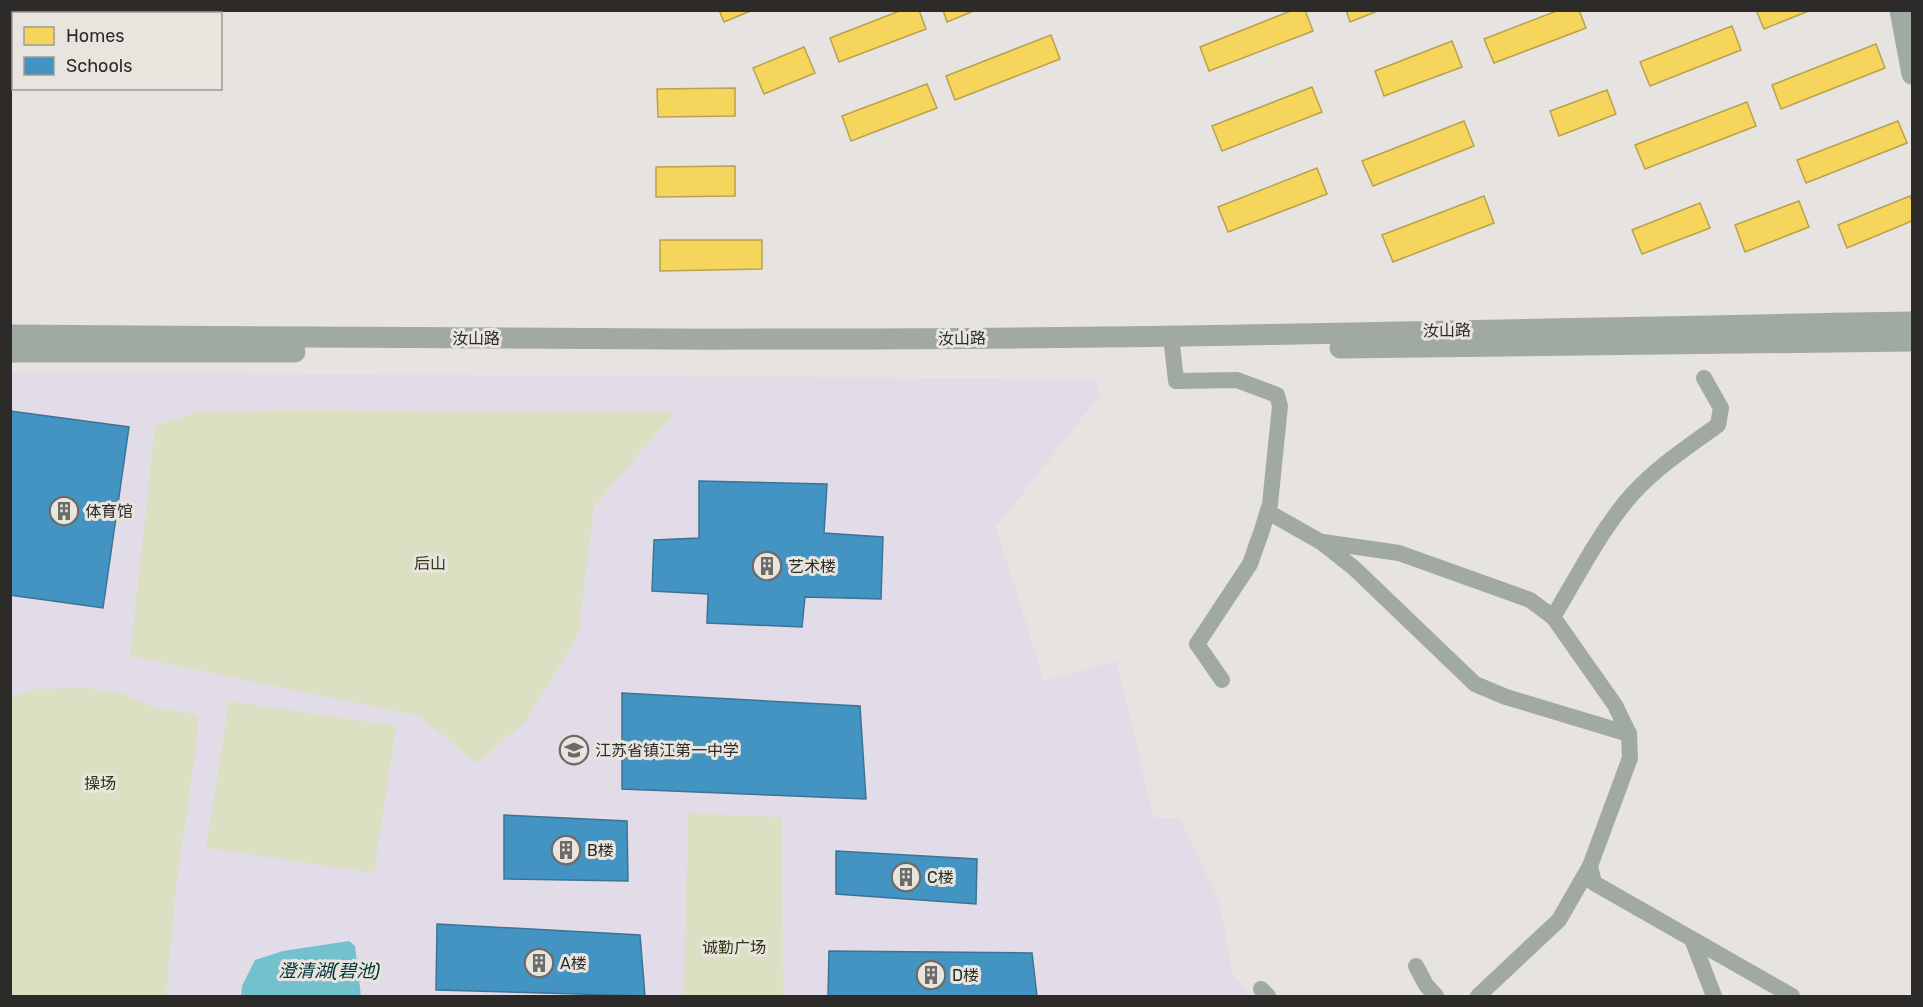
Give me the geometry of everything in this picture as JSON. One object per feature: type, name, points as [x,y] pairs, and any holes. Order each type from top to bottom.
[{"type":"street","points":[[1900,10],[1912,74]]},
{"type":"street","name":"汝山路","points":[[10,334],[388,339],[801,339],[1172,343],[1912,322]]},
{"type":"street","name":"汝山路","points":[[10,352],[1912,340]]},
{"type":"street","points":[[1172,343],[1176,381],[1237,380],[1277,395],[1280,406],[1270,504],[1250,564],[1197,644],[1222,680]]},
{"type":"street","points":[[1553,617],[1624,503],[1676,455],[1718,425],[1721,408],[1704,378]]},
{"type":"street","points":[[1268,512],[1320,542],[1354,568],[1475,684],[1506,697],[1629,734]]},
{"type":"street","points":[[1320,542],[1399,553],[1530,600],[1553,617],[1615,705],[1629,734],[1630,758],[1590,866],[1559,920],[1478,996]]},
{"type":"street","points":[[1590,866],[1594,883],[1792,996]]},
{"type":"street","points":[[1692,939],[1714,996]]},
{"type":"street","points":[[1416,966],[1426,985],[1436,996]]},
{"type":"shaded area","name":"江苏省镇江第一中学","points":[[11,372],[1096,379],[1100,395],[996,527],[1044,681],[1116,661],[1154,818],[1179,818],[1220,903],[1232,972],[1251,996],[11,996]]},
{"type":"green space","name":"后山","points":[[289,410],[675,412],[594,506],[578,635],[525,722],[477,763],[419,716],[130,656],[155,426],[196,412]]},
{"type":"green space","name":"操场","points":[[87,688],[124,694],[156,708],[198,715],[198,734],[176,886],[166,996],[11,996],[11,697],[36,689]]},
{"type":"green space","points":[[229,701],[396,726],[374,873],[206,848]]},
{"type":"green space","name":"诚勤广场","points":[[688,813],[782,817],[783,996],[684,996]]},
{"type":"water","name":"澄清湖(碧池)","points":[[349,941],[355,946],[361,996],[241,996],[242,986],[255,960],[283,951]]},
{"type":"building: Homes","points":[[719,10],[753,10],[724,22]]},
{"type":"building: Homes","points":[[902,10],[919,10],[926,29],[839,62],[830,38]]},
{"type":"building: Homes","points":[[943,10],[976,10],[947,22]]},
{"type":"building: Homes","points":[[1293,10],[1305,10],[1313,31],[1209,71],[1200,47]]},
{"type":"building: Homes","points":[[1346,10],[1380,10],[1350,22]]},
{"type":"building: Homes","points":[[1559,10],[1579,10],[1586,28],[1494,63],[1484,39]]},
{"type":"building: Homes","points":[[1756,10],[1811,10],[1764,29]]},
{"type":"building: Homes","points":[[1732,26],[1741,50],[1650,86],[1640,62]]},
{"type":"building: Homes","points":[[1051,35],[1060,59],[955,100],[946,76]]},
{"type":"building: Homes","points":[[1452,41],[1462,67],[1384,96],[1375,71]]},
{"type":"building: Homes","points":[[1876,44],[1885,68],[1781,109],[1772,85]]},
{"type":"building: Homes","points":[[804,47],[815,73],[764,94],[753,68]]},
{"type":"building: Homes","points":[[927,84],[937,108],[851,141],[842,116]]},
{"type":"building: Homes","points":[[1312,87],[1322,112],[1222,151],[1212,126]]},
{"type":"building: Homes","points":[[735,88],[735,116],[658,117],[657,89]]},
{"type":"building: Homes","points":[[1607,90],[1616,114],[1559,136],[1550,111]]},
{"type":"building: Homes","points":[[1747,102],[1756,126],[1645,169],[1635,145]]},
{"type":"building: Homes","points":[[1464,121],[1474,146],[1373,186],[1362,161]]},
{"type":"building: Homes","points":[[1898,121],[1907,143],[1806,183],[1797,160]]},
{"type":"building: Homes","points":[[735,166],[735,196],[656,197],[656,167]]},
{"type":"building: Homes","points":[[1317,168],[1327,194],[1228,232],[1218,207]]},
{"type":"building: Homes","points":[[1484,196],[1494,223],[1393,262],[1382,235]]},
{"type":"building: Homes","points":[[1910,196],[1912,221],[1847,248],[1838,225]]},
{"type":"building: Homes","points":[[1799,201],[1809,227],[1745,252],[1735,225]]},
{"type":"building: Homes","points":[[1700,203],[1710,228],[1642,254],[1632,230]]},
{"type":"building: Homes","points":[[660,240],[762,240],[762,269],[660,271]]},
{"type":"building: Schools","name":"体育馆","points":[[10,411],[129,427],[103,608],[10,595]]},
{"type":"building: Schools","name":"艺术楼","points":[[699,481],[827,484],[824,533],[883,537],[881,599],[805,597],[802,627],[707,623],[708,594],[652,591],[654,540],[699,538]]},
{"type":"building: Schools","points":[[622,693],[860,706],[866,799],[622,789]]},
{"type":"building: Schools","name":"B楼","points":[[504,815],[627,821],[628,881],[504,879]]},
{"type":"building: Schools","name":"C楼","points":[[836,851],[977,859],[976,904],[836,894]]},
{"type":"building: Schools","name":"A楼","points":[[437,924],[640,935],[645,996],[436,990]]},
{"type":"building: Schools","name":"D楼","points":[[829,951],[1032,953],[1037,996],[828,996]]},
{"type":"place","name":"体育馆","points":[[64,511]]},
{"type":"place","name":"艺术楼","points":[[767,566]]},
{"type":"place","name":"江苏省镇江第一中学","points":[[574,750]]},
{"type":"place","name":"B楼","points":[[566,850]]},
{"type":"place","name":"C楼","points":[[906,877]]},
{"type":"place","name":"A楼","points":[[539,963]]},
{"type":"place","name":"D楼","points":[[931,975]]}]
